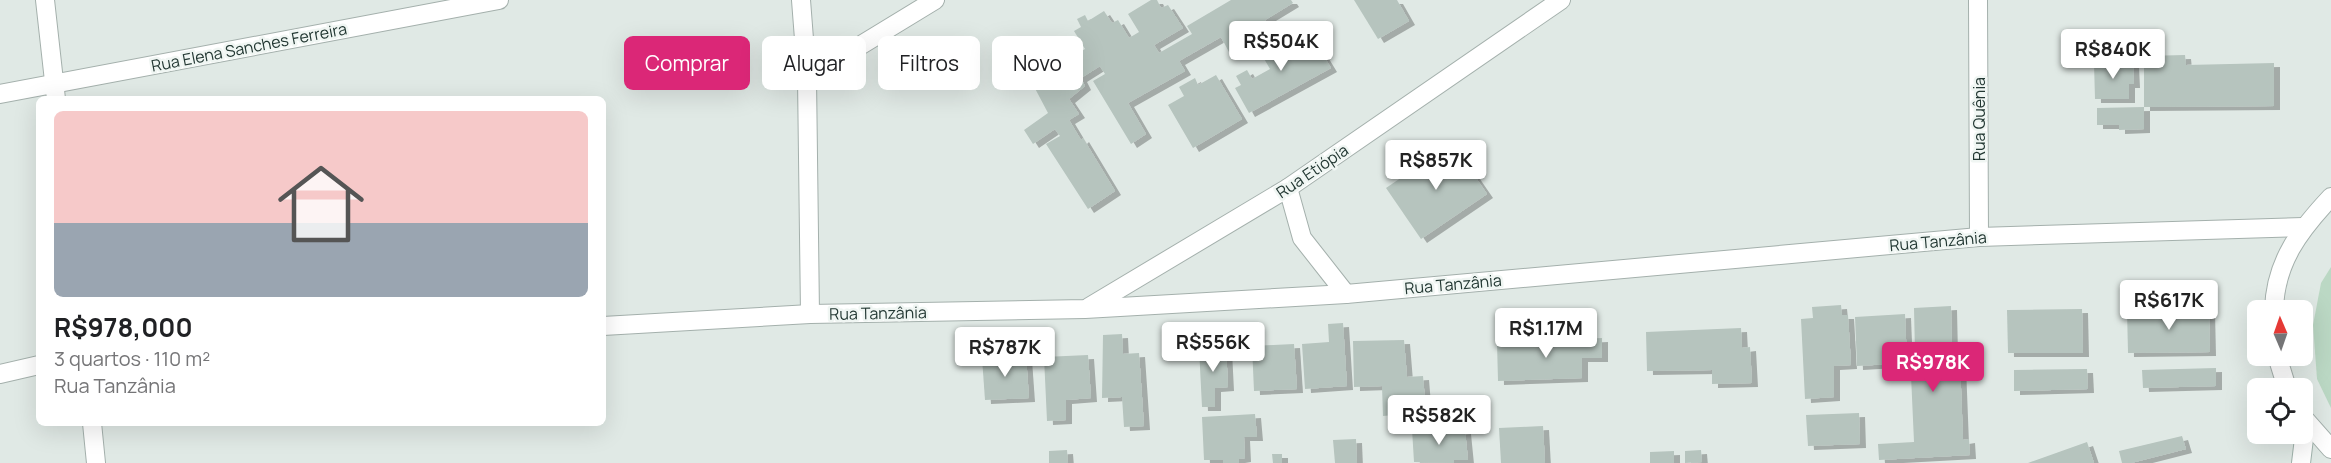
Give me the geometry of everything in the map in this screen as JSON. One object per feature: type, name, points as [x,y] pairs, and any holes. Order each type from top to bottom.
[{"type":"street","points":[[45,0],[55,91]]},
{"type":"street","name":"Rua Elena Sanches Ferreira","points":[[0,94],[55,91],[499,0]]},
{"type":"street","points":[[801,0],[804,36]]},
{"type":"street","points":[[866,42],[935,0]]},
{"type":"street","name":"Rua Etiópia","points":[[1084,309],[1288,188],[1562,0]]},
{"type":"street","name":"Rua Quênia","points":[[1978,0],[1979,237]]},
{"type":"street","points":[[807,90],[810,314]]},
{"type":"street","points":[[1288,188],[1302,238],[1346,294]]},
{"type":"street","points":[[2274,300],[2287,255],[2303,227],[2331,197]]},
{"type":"street","name":"Rua Tanzânia","points":[[606,326],[810,314],[1084,309],[1346,294],[1979,237],[2303,227]]},
{"type":"street","points":[[0,374],[36,366]]},
{"type":"street","points":[[92,426],[96,463]]},
{"type":"street","points":[[2313,429],[2331,449]]},
{"type":"street","points":[[2301,463],[2302,444]]},
{"type":"green space","points":[[2331,267],[2331,408],[2317,379],[2313,325],[2321,283]]},
{"type":"building","points":[[1151,0],[1157,0],[1161,8],[1168,5],[1183,28],[1154,45],[1159,53],[1192,34],[1187,26],[1231,0],[1291,0],[1293,3],[1265,20],[1271,30],[1254,40],[1246,25],[1231,34],[1238,46],[1229,52],[1221,37],[1179,61],[1185,71],[1128,103],[1146,134],[1131,144],[1093,81],[1105,74],[1100,66],[1083,77],[1083,50],[1085,49],[1083,36],[1077,36],[1074,31],[1081,27],[1077,19],[1085,15],[1088,21],[1104,11],[1112,23],[1118,20],[1129,38],[1139,32],[1128,14]]},
{"type":"building","points":[[1354,0],[1397,0],[1409,21],[1378,39]]},
{"type":"building","points":[[1290,32],[1302,53],[1317,45],[1331,68],[1249,113],[1235,88],[1241,85],[1236,76],[1247,70],[1252,79],[1270,69],[1259,50]]},
{"type":"building","points":[[2185,55],[2186,65],[2274,63],[2274,106],[2144,107],[2144,56]]},
{"type":"building","points":[[2094,63],[2133,63],[2134,84],[2129,84],[2129,99],[2095,99]]},
{"type":"building","points":[[1216,75],[1242,119],[1193,148],[1168,105],[1184,96],[1179,87],[1195,78],[1198,85]]},
{"type":"building","points":[[1036,90],[1080,90],[1069,99],[1079,114],[1069,120],[1081,140],[1083,138],[1115,191],[1088,209],[1046,144],[1060,136],[1055,129],[1033,144],[1024,130],[1048,113]]},
{"type":"building","points":[[2144,107],[2144,129],[2119,130],[2119,125],[2097,125],[2097,108]]},
{"type":"building","points":[[1452,143],[1487,194],[1421,239],[1386,188]]},
{"type":"building","points":[[1841,305],[1842,315],[1848,315],[1851,365],[1834,366],[1834,397],[1805,399],[1801,319],[1813,318],[1812,307]]},
{"type":"building","points":[[1951,306],[1952,351],[1943,352],[1944,362],[1960,362],[1963,440],[1969,439],[1970,455],[1879,460],[1878,444],[1914,442],[1910,353],[1915,353],[1914,308]]},
{"type":"building","points":[[2209,308],[2210,352],[2128,353],[2127,310]]},
{"type":"building","points":[[2082,309],[2083,353],[2008,353],[2007,310]]},
{"type":"building","points":[[1905,314],[1907,363],[1857,366],[1855,317]]},
{"type":"building","points":[[1343,323],[1347,386],[1305,389],[1302,344],[1329,342],[1328,324]]},
{"type":"building","points":[[1741,328],[1742,348],[1750,347],[1752,383],[1712,384],[1712,370],[1647,371],[1646,332]]},
{"type":"building","points":[[1122,334],[1123,354],[1139,353],[1144,426],[1124,427],[1122,397],[1102,398],[1103,335]]},
{"type":"building","points":[[1602,338],[1602,358],[1582,358],[1582,378],[1498,381],[1497,343]]},
{"type":"building","points":[[1404,340],[1407,377],[1423,376],[1426,412],[1383,416],[1382,386],[1354,387],[1353,341]]},
{"type":"building","points":[[1294,344],[1297,389],[1254,391],[1252,346]]},
{"type":"building","points":[[1226,347],[1228,387],[1215,388],[1215,407],[1202,407],[1199,348]]},
{"type":"building","points":[[1088,355],[1091,398],[1066,400],[1066,420],[1047,421],[1044,357]]},
{"type":"building","points":[[1026,356],[1029,398],[985,400],[982,358]]},
{"type":"building","points":[[2216,368],[2216,386],[2143,388],[2142,370]]},
{"type":"building","points":[[2087,369],[2088,389],[2014,391],[2014,370]]},
{"type":"building","points":[[1859,413],[1860,444],[1808,446],[1806,415]]},
{"type":"building","points":[[1255,414],[1257,437],[1244,437],[1245,458],[1239,459],[1239,463],[1204,460],[1202,417]]},
{"type":"building","points":[[1543,426],[1545,463],[1501,463],[1499,428]]},
{"type":"building","points":[[1428,428],[1428,433],[1465,430],[1468,460],[1454,460],[1454,463],[1414,462],[1412,429]]},
{"type":"building","points":[[2182,436],[2186,449],[2131,463],[2122,463],[2119,451]]},
{"type":"building","points":[[1356,439],[1357,463],[1335,463],[1333,440]]},
{"type":"building","points":[[2087,442],[2094,463],[2028,463]]},
{"type":"building","points":[[1067,450],[1068,463],[1049,463],[1049,451]]},
{"type":"building","points":[[1701,450],[1702,462],[1685,463],[1685,451]]},
{"type":"building","points":[[1674,451],[1674,463],[1650,463],[1650,452]]},
{"type":"building","points":[[1272,454],[1282,454],[1282,463],[1273,463]]}]
